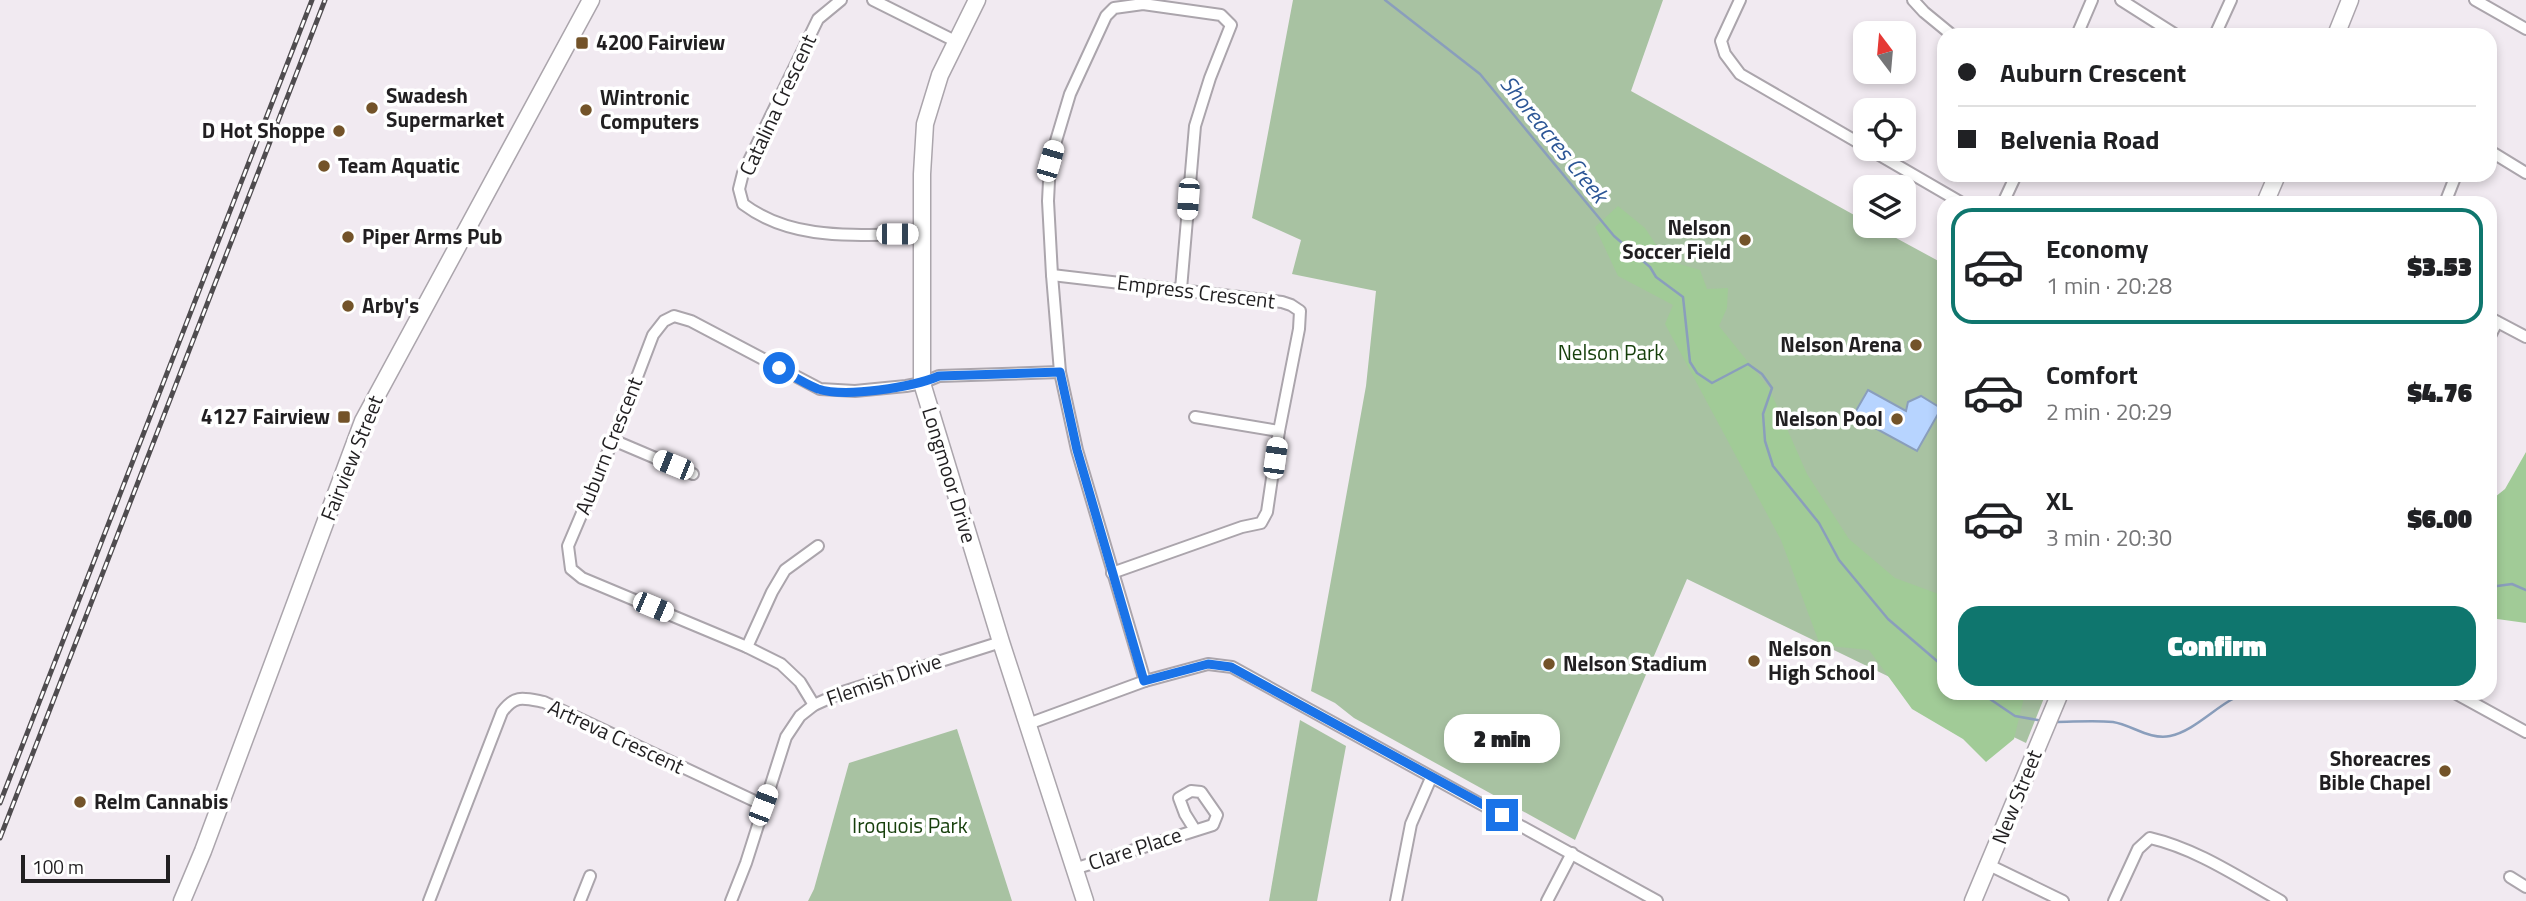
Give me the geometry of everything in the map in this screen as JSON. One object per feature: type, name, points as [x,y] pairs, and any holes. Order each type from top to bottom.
[{"type":"main road","name":"Fairview Street","points":[[182,901],[203,852],[363,421],[591,0]]},
{"type":"main road","name":"Longmoor Drive","points":[[977,0],[940,75],[925,124],[922,383],[1000,642],[1085,901]]},
{"type":"main road","points":[[2339,28],[2350,0]]},
{"type":"main road","name":"New Street","points":[[1973,901],[2057,700]]},
{"type":"street","name":"Catalina Crescent","points":[[841,0],[818,19],[743,173],[739,189],[743,204],[756,214],[803,231],[825,235],[922,234]]},
{"type":"street","points":[[873,0],[957,42]]},
{"type":"street","points":[[1740,0],[1721,41],[1725,54],[1740,74],[1853,140]]},
{"type":"street","points":[[1913,0],[1943,28]]},
{"type":"street","points":[[2080,28],[2092,0]]},
{"type":"street","points":[[2121,0],[2164,28]]},
{"type":"street","points":[[2218,28],[2231,0]]},
{"type":"street","points":[[2474,0],[2526,29]]},
{"type":"street","points":[[1144,681],[1077,450],[1060,372],[1048,201],[1050,161],[1070,94],[1106,16],[1114,8],[1143,4],[1221,15],[1231,25],[1195,126],[1181,289]]},
{"type":"street","points":[[2497,155],[2526,173]]},
{"type":"street","points":[[1889,161],[1950,196]]},
{"type":"street","name":"Empress Crescent","points":[[1052,275],[1282,302],[1291,304],[1300,311],[1267,512],[1261,523],[1242,527],[1112,573]]},
{"type":"street","name":"Auburn Crescent","points":[[814,705],[800,682],[781,664],[747,646],[582,578],[571,569],[568,546],[613,440],[653,335],[664,321],[674,316],[691,321],[820,389],[855,391],[922,383]]},
{"type":"street","points":[[2497,322],[2526,337]]},
{"type":"street","points":[[922,383],[939,376],[1060,372]]},
{"type":"street","points":[[1195,416],[1279,431]]},
{"type":"street","points":[[613,440],[693,474]]},
{"type":"street","points":[[747,646],[785,570],[818,546]]},
{"type":"street","name":"Flemish Drive","points":[[731,901],[746,863],[786,737],[800,716],[814,705],[843,692],[1000,642]]},
{"type":"street","points":[[1028,724],[1144,681],[1208,664],[1231,667],[1657,901]]},
{"type":"street","name":"Artreva Crescent","points":[[429,901],[502,712],[510,702],[524,698],[544,702],[763,805]]},
{"type":"street","points":[[2468,700],[2526,732]]},
{"type":"street","points":[[1396,901],[1411,824],[1432,778]]},
{"type":"street","name":"Clare Place","points":[[1074,869],[1195,830]]},
{"type":"street","points":[[2114,901],[2138,849],[2150,838],[2199,855],[2281,901]]},
{"type":"street","points":[[1548,901],[1572,853]]},
{"type":"street","points":[[1989,865],[2063,901]]},
{"type":"street","points":[[580,901],[590,876]]},
{"type":"street","points":[[2510,877],[2526,887]]},
{"type":"green space","name":"Nelson Park","points":[[1293,0],[1663,0],[1631,91],[1853,214],[1853,238],[1896,238],[1937,260],[1937,700],[1687,579],[1575,840],[1354,718],[1335,703],[1311,691],[1366,386],[1376,291],[1292,274],[1301,240],[1252,218]]},
{"type":"green space","points":[[1618,206],[1645,228],[1666,260],[1700,270],[1707,289],[1728,288],[1727,308],[1719,326],[1769,388],[1807,474],[1849,539],[1895,578],[1937,593],[1937,700],[2023,700],[2014,739],[1986,762],[1963,739],[1912,709],[1869,650],[1820,645],[1781,540],[1665,324],[1673,305],[1618,276],[1595,227]]},
{"type":"green space","points":[[2526,452],[2526,623],[2497,619],[2497,495],[2505,489]]},
{"type":"green space","name":"Nelson Park","points":[[1937,700],[2043,700],[2026,743]]},
{"type":"green space","points":[[1300,720],[1346,746],[1317,901],[1269,901]]},
{"type":"green space","name":"Iroquois Park","points":[[957,729],[1012,901],[808,901],[814,889],[849,763]]},
{"type":"water","name":"Nelson Pool","points":[[1868,390],[1906,411],[1908,402],[1921,396],[1937,406],[1937,416],[1917,451],[1853,416]]},
{"type":"waterway","name":"Shoreacres Creek","points":[[1385,0],[1480,74],[1614,236],[1650,267],[1656,277],[1683,297],[1690,362],[1697,373],[1712,383],[1748,364],[1762,374],[1772,388],[1763,414],[1765,441],[1773,466],[1819,523],[1839,560],[1888,619],[1937,661]]},
{"type":"waterway","name":"Shoreacres Creek","points":[[2497,586],[2512,584],[2526,590]]},
{"type":"waterway","name":"Shoreacres Creek","points":[[1991,700],[2015,716],[2043,721]]},
{"type":"waterway","name":"Shoreacres Creek","points":[[2053,722],[2113,722],[2162,737],[2181,733],[2231,700]]},
{"type":"railway","points":[[0,803],[312,0]]},
{"type":"railway","points":[[0,838],[325,0]]},
{"type":"place","name":"4200 Fairview","points":[[582,43]]},
{"type":"place","name":"Swadesh Supermarket","points":[[372,108]]},
{"type":"place","name":"Wintronic Computers","points":[[586,110]]},
{"type":"place","name":"D Hot Shoppe","points":[[339,131]]},
{"type":"place","name":"Team Aquatic","points":[[324,166]]},
{"type":"place","name":"Piper Arms Pub","points":[[348,237]]},
{"type":"place","name":"Nelson Soccer Field","points":[[1745,240]]},
{"type":"place","name":"Arby's","points":[[348,306]]},
{"type":"place","name":"Nelson Arena","points":[[1916,345]]},
{"type":"place","name":"4127 Fairview","points":[[344,417]]},
{"type":"place","name":"Nelson Pool","points":[[1897,419]]},
{"type":"place","name":"Nelson High School","points":[[1754,661]]},
{"type":"place","name":"Nelson Stadium","points":[[1549,664]]},
{"type":"place","name":"Shoreacres Bible Chapel","points":[[2445,771]]},
{"type":"place","name":"Relm Cannabis","points":[[80,802]]},
{"type":"route","points":[[779,368],[820,389],[855,391],[906,386],[939,376],[1060,372],[1077,450],[1144,681],[1208,664],[1231,667],[1502,815]]}]
